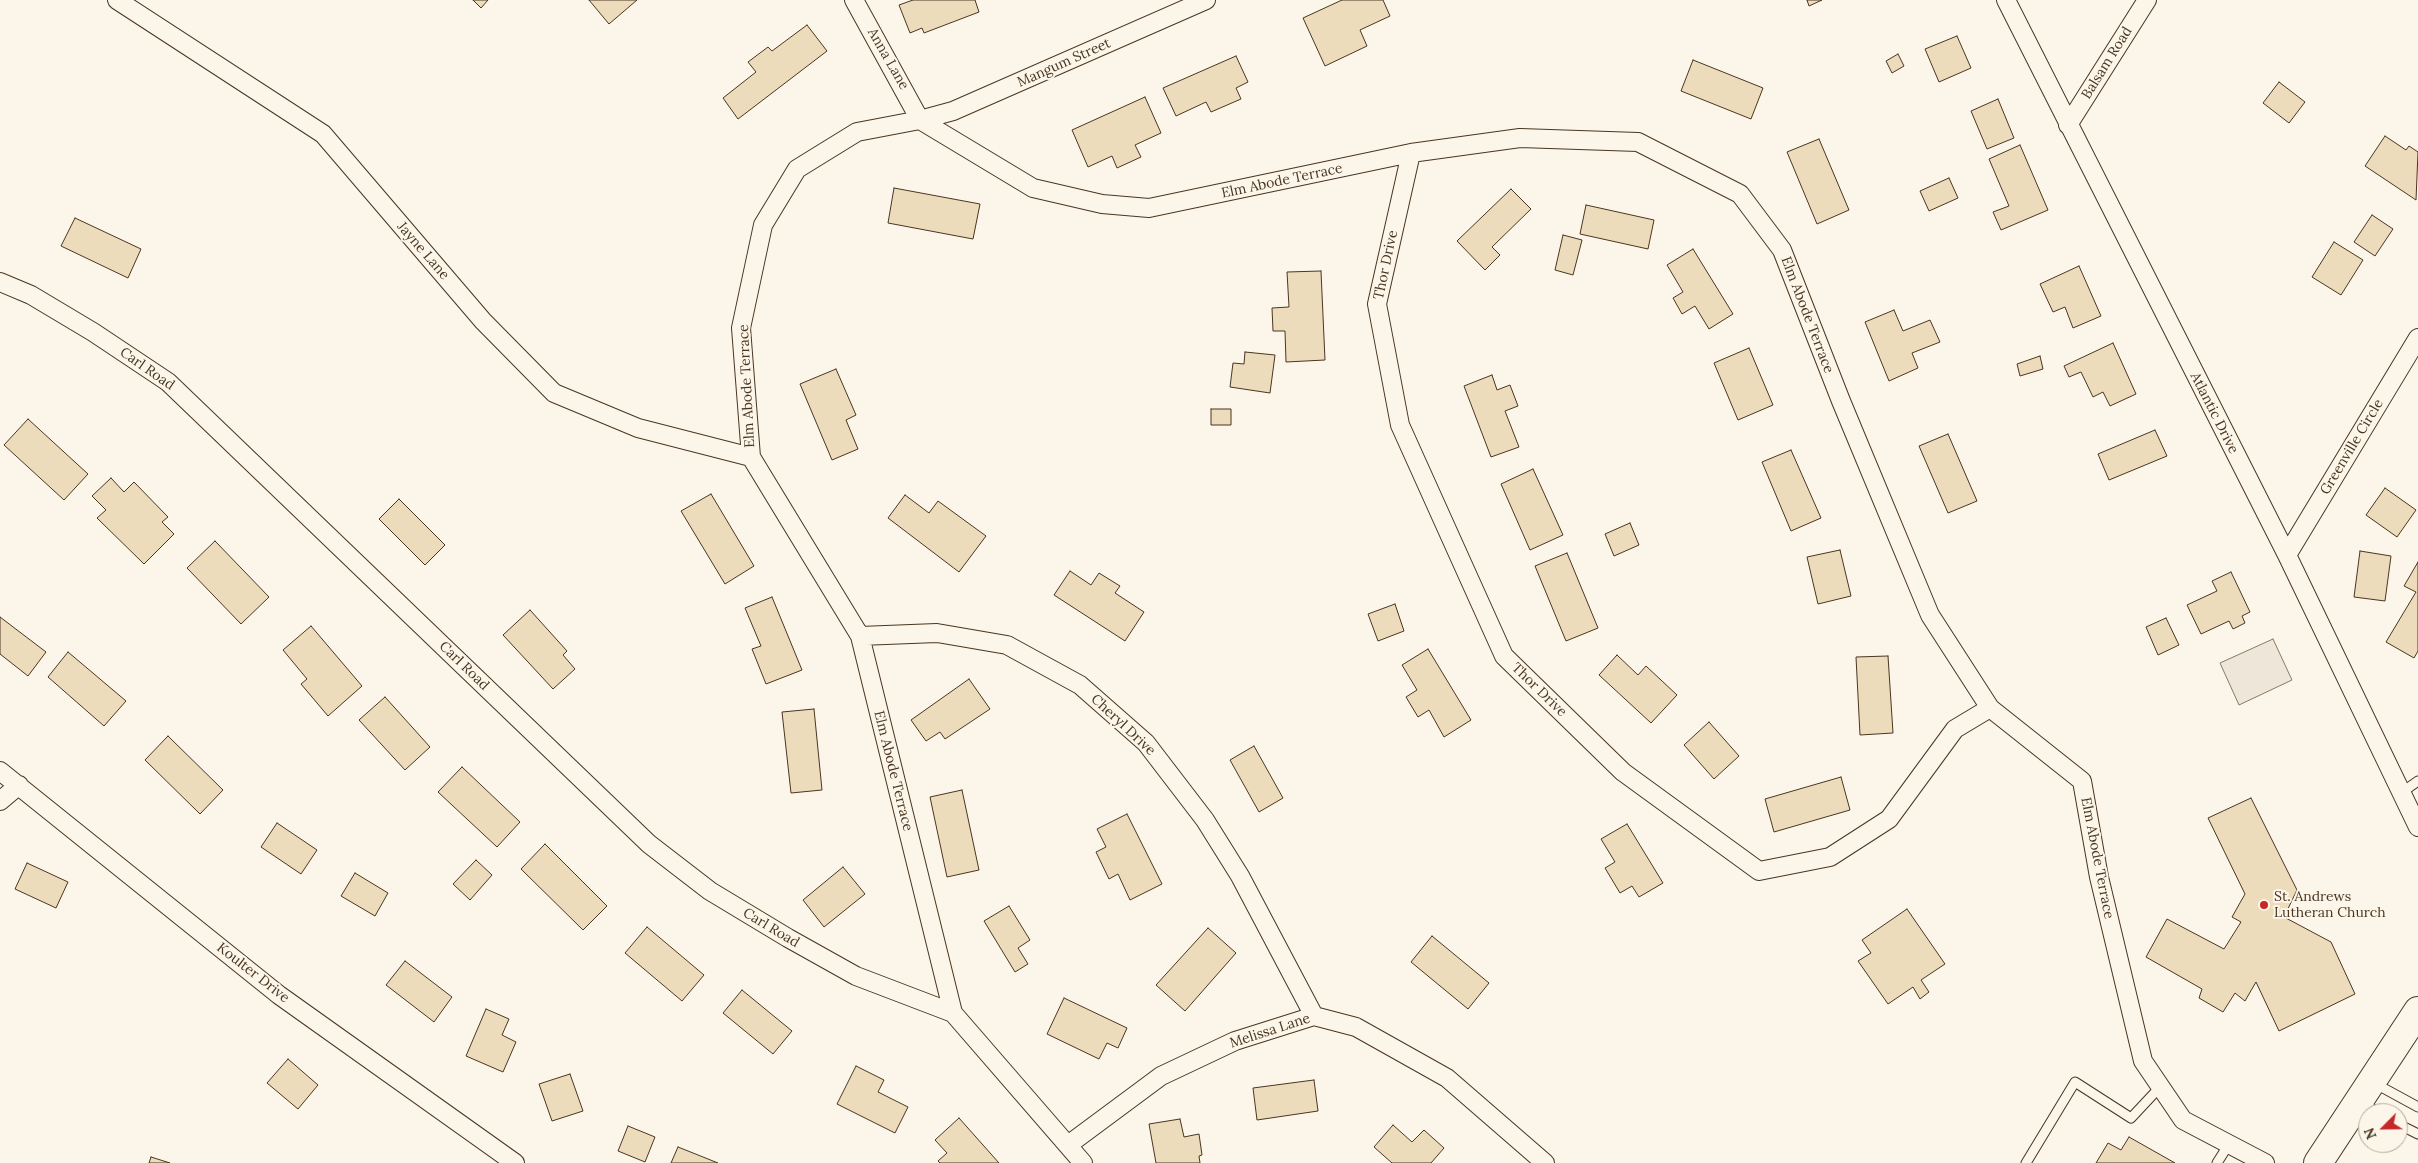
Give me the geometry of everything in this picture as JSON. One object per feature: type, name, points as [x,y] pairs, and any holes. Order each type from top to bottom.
[{"type":"main road","points":[[2318,1163],[2370,1099],[2418,1011]]},
{"type":"street","name":"Jayne Lane","points":[[117,0],[323,134],[483,320],[554,393],[638,428],[750,456]]},
{"type":"street","name":"Anna Lane","points":[[854,0],[920,120]]},
{"type":"street","name":"Mangum Street","points":[[920,120],[971,103],[1206,0]]},
{"type":"street","name":"Atlantic Drive","points":[[2006,0],[2287,556],[2418,828]]},
{"type":"street","name":"Balsam Road","points":[[2068,126],[2147,0]]},
{"type":"street","name":"Elm Abode Terrace","points":[[1083,1163],[953,1013],[860,636],[750,456],[740,328],[763,225],[796,170],[857,132],[920,120],[1033,188],[1102,204],[1149,208],[1411,153],[1520,138],[1638,142],[1740,194],[1782,250],[1841,401],[1930,615],[1990,708],[2082,781],[2099,877],[2143,1061],[2183,1120],[2265,1163]]},
{"type":"street","name":"Thor Drive","points":[[1411,153],[1377,304],[1400,425],[1504,656],[1623,772],[1759,871],[1830,857],[1889,820],[1955,729],[1990,708]]},
{"type":"street","name":"Carl Road","points":[[0,282],[39,300],[168,382],[649,844],[710,891],[856,976],[953,1013]]},
{"type":"street","name":"Greenville Circle","points":[[2287,556],[2418,338]]},
{"type":"street","name":"Cheryl Drive","points":[[860,636],[937,633],[1007,645],[1080,685],[1146,743],[1205,820],[1240,876],[1314,1016]]},
{"type":"street","name":"Koulter Drive","points":[[0,771],[279,995],[515,1163]]},
{"type":"street","points":[[0,801],[19,785]]},
{"type":"street","name":"Melissa Lane","points":[[1068,1145],[1161,1076],[1236,1041],[1314,1016],[1356,1027],[1447,1078],[1545,1163]]},
{"type":"lane","points":[[2401,793],[2418,781]]},
{"type":"lane","points":[[2026,1163],[2074,1082],[2131,1118],[2160,1087]]},
{"type":"lane","points":[[2370,1099],[2418,1107]]},
{"type":"lane","points":[[2217,1163],[2229,1144]]},
{"type":"shaded area","points":[[2273,639],[2292,680],[2239,705],[2220,663]]},
{"type":"building","points":[[473,0],[488,0],[481,8]]},
{"type":"building","points":[[589,0],[637,0],[609,24]]},
{"type":"building","points":[[913,0],[975,0],[979,12],[924,33],[922,28],[910,33],[899,5]]},
{"type":"building","points":[[1342,0],[1383,0],[1390,16],[1360,30],[1367,46],[1325,66],[1303,18]]},
{"type":"building","points":[[1807,0],[1822,0],[1809,6]]},
{"type":"building","points":[[807,25],[827,51],[738,119],[723,98],[756,72],[748,62],[768,47],[772,51]]},
{"type":"building","points":[[1957,36],[1971,68],[1939,82],[1925,49]]},
{"type":"building","points":[[1898,54],[1904,66],[1892,73],[1886,61]]},
{"type":"building","points":[[1236,56],[1248,82],[1236,88],[1241,99],[1211,112],[1206,102],[1176,116],[1163,88]]},
{"type":"building","points":[[1693,60],[1763,88],[1751,119],[1681,91]]},
{"type":"building","points":[[2279,82],[2305,102],[2289,123],[2263,103]]},
{"type":"building","points":[[1145,97],[1161,133],[1135,145],[1141,157],[1117,168],[1112,156],[1088,167],[1072,130]]},
{"type":"building","points":[[1998,99],[2014,138],[1987,149],[1971,111]]},
{"type":"building","points":[[2385,136],[2406,150],[2409,146],[2418,152],[2416,200],[2365,166]]},
{"type":"building","points":[[1819,139],[1849,210],[1817,224],[1787,152]]},
{"type":"building","points":[[2020,145],[2048,210],[2001,230],[1993,212],[2009,206],[1989,159]]},
{"type":"building","points":[[1949,178],[1958,198],[1929,211],[1920,191]]},
{"type":"building","points":[[894,188],[980,204],[973,239],[888,223]]},
{"type":"building","points":[[1511,189],[1531,209],[1492,247],[1500,255],[1485,270],[1457,241]]},
{"type":"building","points":[[1586,205],[1654,220],[1648,249],[1580,234]]},
{"type":"building","points":[[2372,215],[2393,229],[2375,256],[2354,242]]},
{"type":"building","points":[[75,218],[141,249],[128,278],[61,246]]},
{"type":"building","points":[[1563,235],[1582,240],[1573,275],[1555,270]]},
{"type":"building","points":[[2334,242],[2363,260],[2341,295],[2312,277]]},
{"type":"building","points":[[1693,249],[1733,314],[1709,329],[1695,306],[1682,314],[1673,298],[1683,292],[1667,265]]},
{"type":"building","points":[[2079,266],[2101,316],[2073,328],[2065,307],[2053,312],[2040,284]]},
{"type":"building","points":[[1321,271],[1325,360],[1286,362],[1285,331],[1273,331],[1272,308],[1289,307],[1287,272]]},
{"type":"building","points":[[1894,310],[1903,331],[1930,320],[1940,342],[1912,353],[1918,368],[1889,381],[1865,322]]},
{"type":"building","points":[[2113,343],[2136,394],[2110,406],[2103,392],[2093,397],[2081,372],[2069,377],[2064,366]]},
{"type":"building","points":[[1749,348],[1773,405],[1738,420],[1714,363]]},
{"type":"building","points":[[1245,352],[1275,355],[1270,393],[1230,387],[1233,363],[1244,364]]},
{"type":"building","points":[[2040,356],[2043,369],[2020,376],[2017,364]]},
{"type":"building","points":[[836,369],[856,415],[846,420],[858,449],[832,460],[800,384]]},
{"type":"building","points":[[1492,375],[1497,390],[1510,385],[1518,406],[1505,411],[1519,447],[1491,457],[1464,386]]},
{"type":"building","points":[[1211,409],[1231,409],[1231,425],[1211,425]]},
{"type":"building","points":[[28,419],[88,474],[64,500],[4,445]]},
{"type":"building","points":[[2155,430],[2167,456],[2109,480],[2098,454]]},
{"type":"building","points":[[1948,434],[1977,501],[1948,513],[1919,446]]},
{"type":"building","points":[[1791,450],[1821,518],[1791,531],[1762,462]]},
{"type":"building","points":[[1533,469],[1563,535],[1530,550],[1501,484]]},
{"type":"building","points":[[111,478],[124,492],[134,482],[168,517],[162,522],[174,534],[144,564],[97,518],[106,510],[92,496]]},
{"type":"building","points":[[2385,488],[2416,510],[2397,537],[2366,515]]},
{"type":"building","points":[[711,494],[754,566],[725,584],[681,511]]},
{"type":"building","points":[[905,495],[929,513],[938,501],[986,536],[959,572],[888,518]]},
{"type":"building","points":[[399,499],[445,545],[425,565],[379,519]]},
{"type":"building","points":[[1630,523],[1639,545],[1614,556],[1605,534]]},
{"type":"building","points":[[215,541],[269,597],[241,624],[187,568]]},
{"type":"building","points":[[1840,550],[1851,596],[1818,604],[1807,557]]},
{"type":"building","points":[[2360,551],[2391,556],[2385,601],[2354,597]]},
{"type":"building","points":[[1567,553],[1598,628],[1566,641],[1535,566]]},
{"type":"building","points":[[2418,562],[2418,651],[2414,658],[2386,642],[2416,592],[2404,586]]},
{"type":"building","points":[[1070,571],[1091,585],[1099,573],[1120,586],[1115,593],[1144,612],[1125,641],[1054,595]]},
{"type":"building","points":[[2231,572],[2250,612],[2242,616],[2245,623],[2233,629],[2229,621],[2201,634],[2187,605],[2217,591],[2212,581]]},
{"type":"building","points":[[772,597],[802,670],[766,684],[752,649],[761,646],[745,608]]},
{"type":"building","points":[[1395,604],[1404,631],[1378,641],[1368,614]]},
{"type":"building","points":[[530,610],[567,651],[563,655],[575,669],[553,689],[503,635]]},
{"type":"building","points":[[0,617],[46,652],[28,676],[0,654]]},
{"type":"building","points":[[2166,618],[2179,645],[2158,655],[2146,627]]},
{"type":"building","points":[[311,626],[362,686],[328,716],[301,684],[307,679],[283,650]]},
{"type":"building","points":[[1428,649],[1471,720],[1444,737],[1429,710],[1418,717],[1406,697],[1417,690],[1402,665]]},
{"type":"building","points":[[68,652],[126,701],[104,726],[48,677]]},
{"type":"building","points":[[1617,655],[1638,675],[1646,666],[1677,695],[1651,723],[1599,675]]},
{"type":"building","points":[[1888,656],[1893,733],[1860,735],[1856,657]]},
{"type":"building","points":[[969,679],[990,709],[945,739],[940,732],[926,741],[911,720]]},
{"type":"building","points":[[385,697],[430,747],[405,770],[359,720]]},
{"type":"building","points":[[814,709],[822,790],[791,793],[782,712]]},
{"type":"building","points":[[1709,722],[1739,756],[1714,779],[1684,745]]},
{"type":"building","points":[[168,736],[223,790],[200,814],[145,760]]},
{"type":"building","points":[[1254,746],[1283,798],[1259,812],[1230,760]]},
{"type":"building","points":[[462,767],[520,822],[497,847],[438,792]]},
{"type":"building","points":[[1841,777],[1850,810],[1774,832],[1765,799]]},
{"type":"building","points":[[962,790],[979,870],[947,877],[930,797]]},
{"type":"building","name":"St. Andrews Lutheran Church","points":[[2251,798],[2297,890],[2284,917],[2331,942],[2355,994],[2279,1031],[2256,982],[2245,1001],[2235,993],[2223,1012],[2199,998],[2202,989],[2146,957],[2167,919],[2224,949],[2241,922],[2232,917],[2245,894],[2208,818]]},
{"type":"building","points":[[1127,814],[1162,884],[1130,900],[1118,874],[1109,879],[1096,852],[1106,847],[1097,829]]},
{"type":"building","points":[[277,823],[317,850],[301,874],[261,847]]},
{"type":"building","points":[[1627,824],[1663,883],[1639,897],[1632,886],[1620,893],[1605,868],[1615,862],[1601,839]]},
{"type":"building","points":[[545,844],[607,906],[583,930],[521,869]]},
{"type":"building","points":[[476,860],[492,875],[470,900],[453,884]]},
{"type":"building","points":[[27,863],[68,882],[56,908],[15,889]]},
{"type":"building","points":[[843,867],[865,894],[824,927],[803,900]]},
{"type":"building","points":[[355,873],[388,893],[375,916],[341,896]]},
{"type":"building","points":[[1009,906],[1030,940],[1018,948],[1028,964],[1015,972],[984,921]]},
{"type":"building","points":[[1907,909],[1945,964],[1921,980],[1929,992],[1920,999],[1913,987],[1888,1004],[1858,961],[1871,953],[1862,940]]},
{"type":"building","points":[[647,927],[704,975],[682,1001],[625,953]]},
{"type":"building","points":[[1208,928],[1236,953],[1185,1011],[1156,985]]},
{"type":"building","points":[[1432,936],[1489,983],[1468,1009],[1411,962]]},
{"type":"building","points":[[405,961],[452,997],[434,1022],[386,985]]},
{"type":"building","points":[[742,990],[792,1031],[773,1054],[723,1013]]},
{"type":"building","points":[[1064,998],[1127,1028],[1118,1048],[1107,1043],[1099,1059],[1047,1034]]},
{"type":"building","points":[[486,1009],[509,1019],[502,1035],[516,1042],[503,1072],[466,1056]]},
{"type":"building","points":[[288,1059],[318,1085],[298,1109],[267,1083]]},
{"type":"building","points":[[856,1066],[884,1080],[878,1092],[908,1107],[895,1133],[837,1104]]},
{"type":"building","points":[[570,1074],[583,1111],[552,1121],[539,1084]]},
{"type":"building","points":[[1314,1080],[1318,1111],[1257,1120],[1253,1088]]},
{"type":"building","points":[[959,1118],[999,1163],[940,1163],[938,1161],[947,1153],[935,1140]]},
{"type":"building","points":[[1180,1119],[1184,1137],[1199,1134],[1202,1155],[1199,1156],[1200,1163],[1156,1163],[1149,1124]]},
{"type":"building","points":[[1393,1125],[1412,1142],[1424,1130],[1444,1148],[1431,1163],[1392,1163],[1374,1147]]},
{"type":"building","points":[[628,1126],[655,1137],[645,1162],[618,1151]]},
{"type":"building","points":[[2129,1137],[2175,1163],[2096,1163],[2108,1143],[2121,1150]]},
{"type":"building","points":[[678,1147],[718,1163],[671,1163]]},
{"type":"building","points":[[151,1157],[170,1163],[149,1163]]},
{"type":"place","name":"St. Andrews Lutheran Church","points":[[2264,905]]}]
